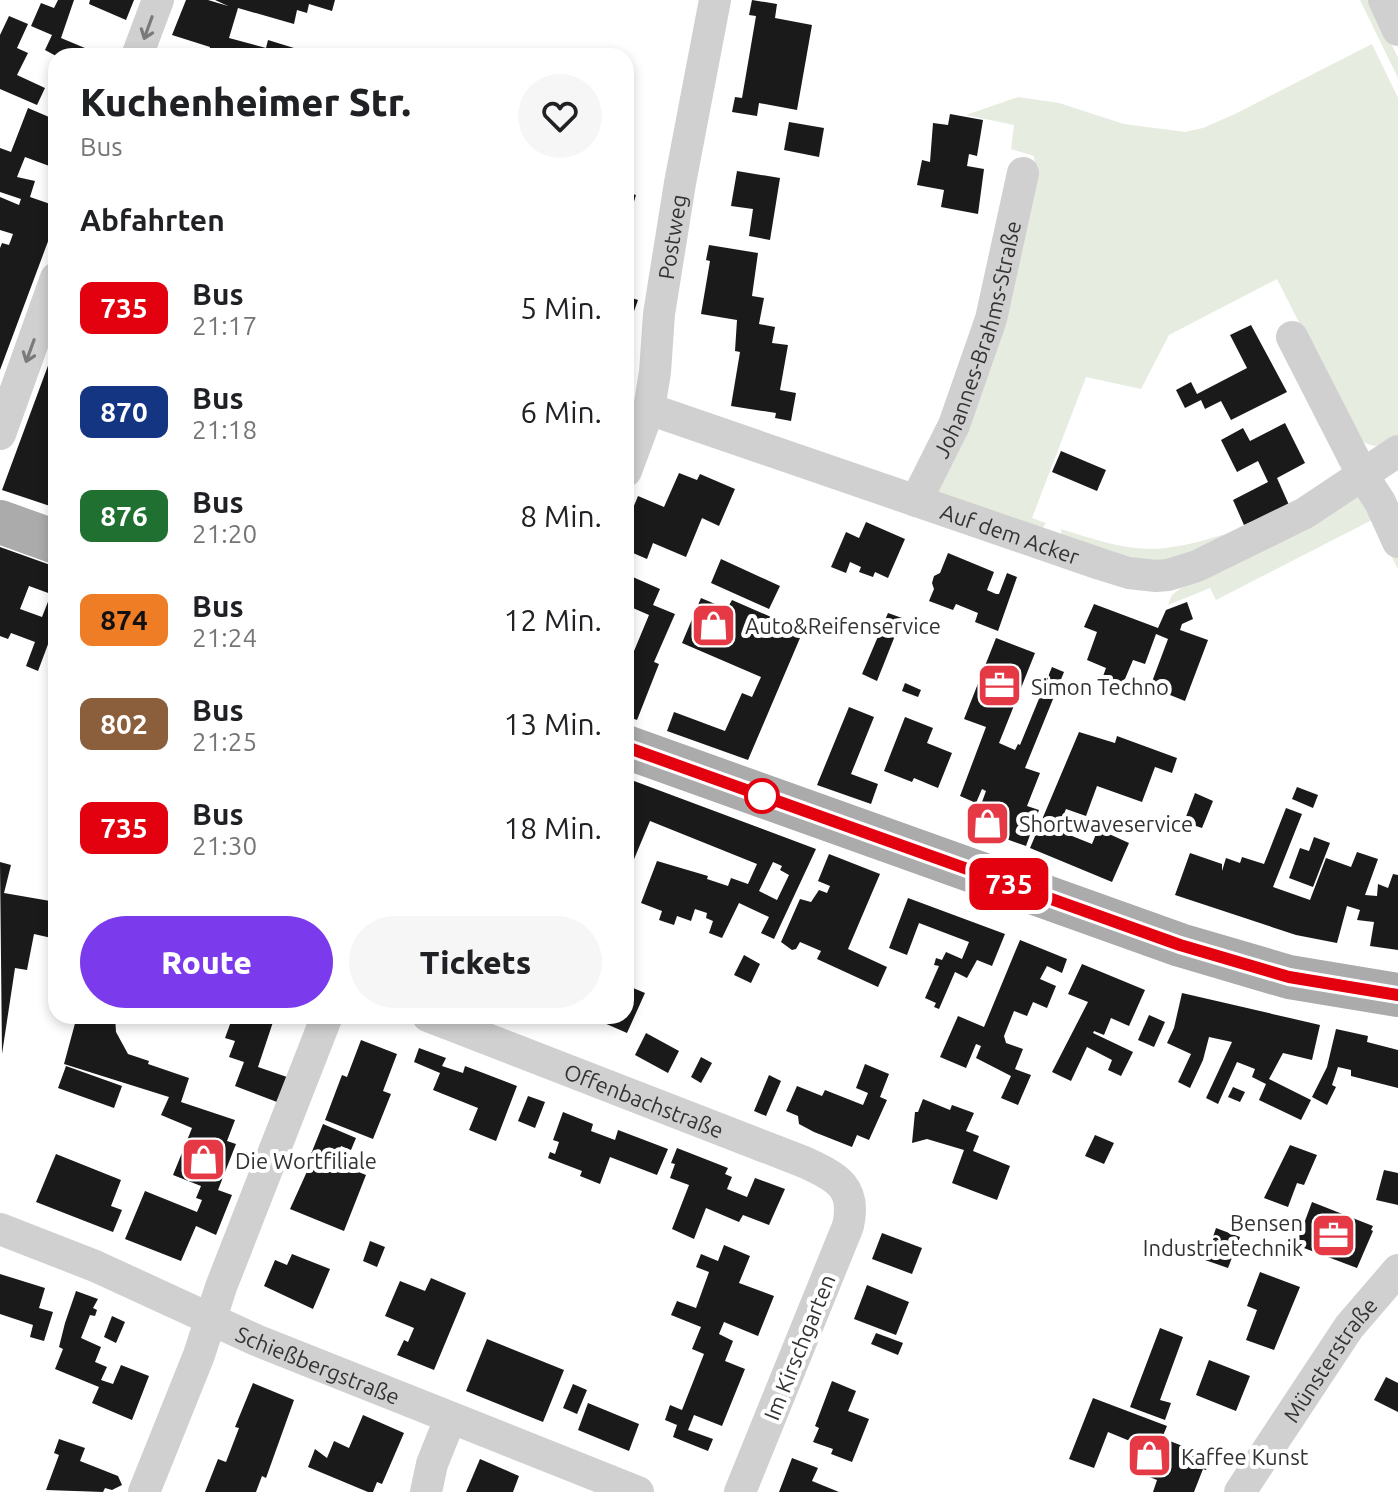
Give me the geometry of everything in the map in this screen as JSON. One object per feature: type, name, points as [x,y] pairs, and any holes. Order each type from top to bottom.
[{"type":"main road","points":[[0,522],[48,539]]},
{"type":"main road","points":[[634,750],[1180,945],[1289,977],[1398,995]]},
{"type":"street","points":[[140,48],[158,0]]},
{"type":"street","name":"Postweg","points":[[634,449],[649,409],[659,314],[715,0]]},
{"type":"street","points":[[1384,0],[1398,30]]},
{"type":"street","name":"Johannes-Brahms-Straße","points":[[916,501],[954,425],[991,319],[1023,173]]},
{"type":"street","points":[[0,434],[48,300]]},
{"type":"street","points":[[1292,337],[1398,542]]},
{"type":"street","name":"Auf dem Acker","points":[[649,409],[1129,573],[1168,575],[1197,566],[1305,513],[1398,451]]},
{"type":"street","points":[[144,1492],[324,1024]]},
{"type":"street","name":"Offenbachstraße","points":[[449,1024],[804,1162],[836,1179],[845,1187],[850,1200]]},
{"type":"street","name":"Im Kirschgarten","points":[[740,1492],[848,1226],[850,1200]]},
{"type":"street","name":"Schießbergstraße","points":[[0,1229],[95,1266],[256,1340],[638,1492]]},
{"type":"street","name":"Münsterstraße","points":[[1240,1492],[1349,1327],[1398,1270]]},
{"type":"street","points":[[426,1492],[432,1464],[450,1419]]},
{"type":"shaded area","points":[[1360,0],[1371,0],[1398,58],[1398,78]]},
{"type":"shaded area","points":[[1372,44],[1398,98],[1398,438],[1375,446],[1365,443],[1355,433],[1277,279],[1169,335],[1141,389],[1086,377],[1032,518],[1046,523],[1042,529],[936,491],[1036,176],[1034,156],[1011,149],[1014,125],[966,115],[1018,97],[1059,103],[1124,124],[1185,132],[1235,114]]},
{"type":"shaded area","points":[[1352,497],[1359,497],[1398,557],[1398,569],[1372,520],[1216,600],[1210,588],[1168,605],[1172,595],[1181,588]]},
{"type":"shaded area","points":[[1061,529],[1110,543],[1148,549],[1185,545],[1235,531],[1236,540],[1153,563],[1062,537]]},
{"type":"building","points":[[58,0],[74,0],[61,38],[85,48],[45,50],[52,35],[31,26],[41,3],[54,8]]},
{"type":"building","points":[[90,0],[134,0],[126,20],[89,4]]},
{"type":"building","points":[[186,0],[208,0],[228,6],[215,0],[335,0],[332,11],[309,4],[307,13],[297,10],[294,24],[238,8],[229,38],[266,48],[210,48],[172,35]]},
{"type":"building","points":[[752,0],[777,4],[775,18],[812,25],[797,110],[759,103],[757,116],[732,112],[735,97],[742,98],[756,16],[749,15]]},
{"type":"building","points":[[9,16],[28,24],[17,48],[28,53],[17,75],[45,88],[37,105],[0,89],[0,35]]},
{"type":"building","points":[[268,40],[294,48],[266,48]]},
{"type":"building","points":[[28,108],[48,117],[48,166],[25,157],[17,177],[35,181],[30,197],[48,203],[48,241],[0,370],[0,248],[2,243],[9,245],[13,234],[0,230],[0,197],[19,205],[21,199],[0,192],[0,148],[11,152]]},
{"type":"building","points":[[950,114],[983,120],[977,156],[969,154],[967,166],[984,169],[978,214],[941,207],[944,190],[917,185],[922,160],[930,162],[933,123],[948,125]]},
{"type":"building","points":[[789,122],[824,128],[819,157],[784,150]]},
{"type":"building","points":[[737,171],[780,178],[770,240],[749,236],[753,209],[731,206]]},
{"type":"building","points":[[709,245],[758,253],[752,296],[764,298],[759,324],[775,327],[772,343],[788,345],[780,390],[796,393],[791,421],[775,418],[776,413],[731,406],[740,352],[735,351],[737,320],[701,314],[710,261],[706,260]]},
{"type":"building","points":[[1251,325],[1287,392],[1231,420],[1221,401],[1205,409],[1201,400],[1185,408],[1176,390],[1191,382],[1197,394],[1247,368],[1230,335]]},
{"type":"building","points":[[48,366],[48,505],[2,490]]},
{"type":"building","points":[[1285,423],[1305,463],[1277,478],[1289,505],[1244,525],[1233,500],[1268,482],[1258,461],[1237,472],[1221,440],[1243,428],[1250,441]]},
{"type":"building","points":[[1061,451],[1106,470],[1097,491],[1052,472]]},
{"type":"building","points":[[679,473],[697,480],[700,474],[735,489],[719,526],[702,518],[686,557],[653,543],[647,559],[634,553],[634,506],[638,496],[664,507]]},
{"type":"building","points":[[866,522],[905,539],[888,578],[875,572],[873,577],[859,572],[861,567],[850,562],[846,573],[831,567],[846,532],[859,538]]},
{"type":"building","points":[[0,547],[48,564],[48,593],[29,586],[20,609],[42,617],[48,602],[48,644],[38,671],[26,666],[35,642],[11,633],[8,639],[0,636]]},
{"type":"building","points":[[948,553],[994,572],[987,590],[996,594],[999,594],[1007,573],[1017,577],[998,631],[975,622],[978,613],[956,604],[953,610],[929,601],[934,589],[934,576],[940,573]]},
{"type":"building","points":[[721,559],[780,586],[769,609],[711,583]]},
{"type":"building","points":[[634,578],[660,589],[653,605],[675,614],[654,662],[659,664],[637,720],[634,719],[634,651],[649,615],[634,608]]},
{"type":"building","points":[[701,598],[727,609],[732,600],[803,631],[748,760],[667,731],[674,712],[725,731],[742,693],[752,697],[761,677],[682,643]]},
{"type":"building","points":[[1187,602],[1193,619],[1182,624],[1180,630],[1208,640],[1185,701],[1150,687],[1168,639],[1156,634],[1145,664],[1133,660],[1122,686],[1102,679],[1106,668],[1087,660],[1097,632],[1084,627],[1094,604],[1158,628],[1166,610]]},
{"type":"building","points":[[888,613],[902,618],[877,681],[862,674]]},
{"type":"building","points":[[996,638],[1035,653],[999,743],[1015,750],[1020,745],[1052,667],[1064,672],[1025,768],[1040,773],[1027,806],[1039,810],[1026,846],[973,827],[986,791],[982,789],[976,803],[960,796],[986,727],[964,719]]},
{"type":"building","points":[[905,683],[921,690],[918,697],[902,691]]},
{"type":"building","points":[[849,707],[874,717],[851,774],[878,784],[871,804],[817,785]]},
{"type":"building","points":[[905,717],[933,728],[927,743],[952,753],[938,788],[884,771]]},
{"type":"building","points":[[1079,732],[1115,743],[1117,736],[1177,758],[1172,773],[1155,767],[1142,802],[1097,786],[1086,816],[1066,809],[1057,830],[1092,844],[1098,829],[1129,843],[1112,882],[1030,848]]},
{"type":"building","points":[[634,781],[816,849],[774,939],[761,933],[769,917],[739,903],[722,938],[709,933],[713,921],[706,918],[707,913],[695,909],[691,921],[677,916],[674,925],[659,920],[662,911],[641,903],[657,861],[708,876],[707,879],[728,886],[731,878],[748,884],[757,864],[650,821],[634,859]],"holes":[[[773,862],[782,866],[780,870],[789,875],[777,900],[759,891]]]},
{"type":"building","points":[[1297,787],[1318,795],[1313,808],[1292,799]]},
{"type":"building","points":[[1195,793],[1213,801],[1202,828],[1184,822]]},
{"type":"building","points":[[1286,808],[1302,814],[1273,887],[1310,900],[1326,858],[1351,867],[1357,852],[1378,859],[1365,895],[1377,896],[1378,884],[1388,888],[1393,874],[1398,875],[1398,950],[1370,946],[1374,922],[1357,920],[1360,910],[1347,906],[1337,943],[1296,935],[1175,895],[1190,853],[1222,864],[1222,871],[1226,858],[1240,863],[1242,857],[1264,864]]},
{"type":"building","points":[[1314,837],[1330,843],[1313,887],[1289,878],[1300,848],[1309,851]]},
{"type":"building","points":[[829,854],[880,874],[848,949],[887,967],[878,987],[817,959],[821,951],[800,942],[792,950],[781,942],[800,899],[811,902],[819,890],[827,893],[830,886],[818,881]]},
{"type":"building","points":[[0,862],[11,865],[4,893],[48,901],[48,937],[34,934],[27,970],[15,968],[2,1054]]},
{"type":"building","points":[[908,898],[1005,934],[992,966],[977,960],[967,978],[955,972],[939,1009],[934,1007],[936,1003],[925,998],[939,966],[934,965],[936,958],[942,960],[946,952],[962,959],[969,942],[919,923],[907,955],[889,948]]},
{"type":"building","points":[[1020,940],[1067,959],[1062,973],[1047,966],[1040,979],[1056,986],[1047,1008],[1033,1002],[1027,1016],[1014,1011],[1004,1036],[1006,1043],[1023,1049],[1015,1069],[1031,1075],[1018,1105],[1001,1098],[1011,1076],[976,1058],[981,1046],[976,1044],[966,1068],[940,1057],[958,1016],[984,1027]]},
{"type":"building","points":[[744,955],[760,964],[751,983],[734,975]]},
{"type":"building","points":[[1082,964],[1145,990],[1129,1026],[1111,1018],[1104,1035],[1093,1033],[1133,1052],[1121,1076],[1108,1070],[1112,1060],[1087,1047],[1071,1081],[1052,1072],[1088,1002],[1068,994]]},
{"type":"building","points":[[634,988],[645,993],[634,1017]]},
{"type":"building","points":[[1182,993],[1320,1025],[1312,1060],[1283,1053],[1269,1079],[1311,1100],[1301,1120],[1259,1100],[1266,1084],[1252,1077],[1255,1069],[1237,1062],[1218,1104],[1206,1098],[1232,1042],[1209,1037],[1203,1060],[1190,1088],[1178,1082],[1191,1054],[1167,1043]]},
{"type":"building","points":[[1149,1015],[1165,1022],[1154,1047],[1138,1040]]},
{"type":"building","points":[[75,1024],[116,1024],[116,1032],[128,1054],[189,1078],[181,1102],[235,1120],[227,1141],[236,1144],[218,1190],[232,1195],[216,1235],[196,1226],[181,1261],[125,1239],[145,1191],[197,1212],[202,1200],[196,1198],[201,1186],[173,1175],[192,1128],[161,1115],[169,1097],[64,1064]]},
{"type":"building","points":[[230,1024],[272,1024],[258,1067],[287,1077],[277,1102],[235,1086],[244,1062],[229,1057],[235,1041],[225,1038]]},
{"type":"building","points":[[606,1024],[631,1024],[627,1033]]},
{"type":"building","points":[[1336,1029],[1368,1036],[1367,1042],[1398,1050],[1398,1088],[1351,1076],[1351,1070],[1338,1067],[1332,1085],[1336,1087],[1327,1105],[1312,1097],[1327,1067]]},
{"type":"building","points":[[646,1033],[679,1051],[668,1073],[635,1055]]},
{"type":"building","points":[[361,1040],[397,1054],[383,1091],[391,1094],[373,1139],[325,1120],[342,1075],[347,1077]]},
{"type":"building","points":[[419,1048],[446,1058],[442,1066],[463,1073],[465,1066],[517,1086],[496,1141],[469,1130],[478,1108],[433,1090],[440,1073],[414,1062]]},
{"type":"building","points":[[701,1057],[712,1063],[701,1083],[691,1077]]},
{"type":"building","points":[[865,1064],[889,1074],[880,1097],[887,1100],[869,1140],[857,1135],[852,1147],[799,1124],[798,1116],[786,1111],[797,1086],[822,1096],[825,1090],[863,1105],[868,1093],[856,1088]]},
{"type":"building","points":[[66,1066],[122,1086],[114,1108],[58,1088]]},
{"type":"building","points":[[769,1075],[781,1081],[766,1116],[754,1111]]},
{"type":"building","points":[[1233,1087],[1245,1092],[1240,1102],[1228,1097]]},
{"type":"building","points":[[528,1096],[545,1102],[535,1128],[518,1121]]},
{"type":"building","points":[[923,1099],[950,1110],[952,1105],[974,1113],[966,1131],[979,1136],[973,1151],[1010,1166],[997,1200],[952,1183],[964,1150],[927,1139],[912,1143],[915,1112],[918,1112]]},
{"type":"building","points":[[563,1112],[593,1124],[591,1131],[615,1140],[618,1130],[668,1149],[657,1175],[610,1157],[600,1184],[580,1176],[582,1171],[548,1158],[550,1152],[555,1154],[559,1142],[553,1140]]},
{"type":"building","points":[[323,1124],[356,1138],[351,1150],[341,1146],[334,1162],[366,1175],[344,1231],[290,1209],[314,1156],[311,1154]]},
{"type":"building","points":[[1095,1135],[1114,1143],[1104,1164],[1085,1156]]},
{"type":"building","points":[[1290,1145],[1317,1155],[1304,1185],[1297,1183],[1288,1207],[1264,1198]]},
{"type":"building","points":[[677,1148],[728,1168],[725,1174],[732,1177],[727,1189],[747,1197],[755,1178],[785,1189],[769,1225],[743,1215],[739,1222],[706,1208],[694,1239],[672,1229],[689,1185],[670,1178],[675,1164],[671,1163]]},
{"type":"building","points":[[56,1154],[121,1180],[111,1206],[122,1210],[113,1232],[36,1202]]},
{"type":"building","points":[[1384,1170],[1398,1173],[1398,1205],[1376,1200]]},
{"type":"building","points":[[1312,1202],[1373,1226],[1357,1268],[1296,1245]]},
{"type":"building","points":[[1216,1228],[1240,1237],[1228,1268],[1205,1260]]},
{"type":"building","points":[[882,1233],[922,1248],[912,1274],[872,1259]]},
{"type":"building","points":[[370,1241],[385,1247],[377,1267],[363,1261]]},
{"type":"building","points":[[724,1245],[750,1256],[739,1283],[774,1296],[758,1336],[724,1322],[719,1334],[733,1341],[725,1361],[745,1369],[722,1426],[694,1415],[688,1430],[713,1439],[708,1451],[673,1437],[677,1425],[665,1420],[670,1405],[682,1410],[704,1354],[692,1349],[701,1327],[671,1315],[677,1301],[696,1308],[709,1272],[696,1267],[701,1254],[718,1261]]},
{"type":"building","points":[[292,1254],[330,1269],[313,1309],[264,1286],[275,1260],[287,1265]]},
{"type":"building","points":[[1260,1272],[1300,1287],[1274,1350],[1246,1340],[1257,1310],[1247,1306]]},
{"type":"building","points":[[0,1274],[45,1288],[39,1308],[53,1312],[44,1341],[30,1337],[33,1325],[0,1314]]},
{"type":"building","points":[[431,1278],[466,1293],[434,1370],[397,1355],[414,1328],[385,1316],[400,1281],[425,1291]]},
{"type":"building","points":[[867,1285],[909,1302],[896,1335],[854,1319]]},
{"type":"building","points":[[76,1291],[98,1299],[93,1308],[97,1310],[95,1316],[90,1315],[81,1338],[101,1347],[95,1362],[107,1367],[101,1380],[113,1384],[121,1365],[149,1376],[132,1420],[92,1403],[99,1387],[55,1369],[63,1349],[59,1347]]},
{"type":"building","points":[[112,1316],[125,1322],[116,1343],[104,1337]]},
{"type":"building","points":[[1160,1328],[1183,1337],[1160,1400],[1171,1403],[1165,1420],[1130,1407]]},
{"type":"building","points":[[876,1333],[903,1343],[898,1355],[871,1344]]},
{"type":"building","points":[[487,1339],[564,1370],[543,1422],[466,1391]]},
{"type":"building","points":[[1209,1360],[1250,1376],[1236,1411],[1196,1395]]},
{"type":"building","points":[[1386,1377],[1398,1383],[1398,1412],[1374,1400]]},
{"type":"building","points":[[832,1381],[856,1391],[848,1411],[869,1419],[852,1462],[831,1454],[833,1449],[813,1442],[819,1428],[815,1426]]},
{"type":"building","points":[[253,1383],[294,1400],[266,1478],[262,1476],[256,1492],[205,1492],[218,1459],[226,1462],[239,1428],[235,1427]]},
{"type":"building","points":[[573,1384],[587,1390],[577,1414],[563,1408]]},
{"type":"building","points":[[1093,1398],[1167,1426],[1162,1438],[1211,1457],[1194,1492],[1153,1492],[1157,1480],[1132,1470],[1142,1446],[1108,1432],[1094,1468],[1069,1459]]},
{"type":"building","points":[[588,1403],[639,1424],[629,1451],[578,1430]]},
{"type":"building","points":[[363,1415],[404,1433],[382,1484],[377,1482],[373,1492],[308,1467],[315,1449],[327,1458],[334,1441],[349,1448]]},
{"type":"building","points":[[59,1439],[85,1448],[80,1461],[118,1476],[122,1485],[112,1490],[105,1488],[103,1492],[46,1490],[59,1455],[54,1453]]},
{"type":"building","points":[[792,1458],[818,1468],[812,1481],[839,1492],[779,1492]]},
{"type":"building","points":[[480,1459],[519,1476],[513,1492],[466,1492]]},
{"type":"bus line","name":"735","points":[[634,750],[1180,945],[1289,977],[1359,991],[1398,995]]},
{"type":"place","name":"Auto&Reifenservice","points":[[714,625]]},
{"type":"place","name":"Simon Techno","points":[[1000,686]]},
{"type":"place","name":"Shortwaveservice","points":[[988,823]]},
{"type":"place","name":"Die Wortfiliale","points":[[204,1160]]},
{"type":"place","name":"Bensen Industrietechnik","points":[[1334,1235]]},
{"type":"place","name":"Kaffee Kunst","points":[[1150,1456]]}]
